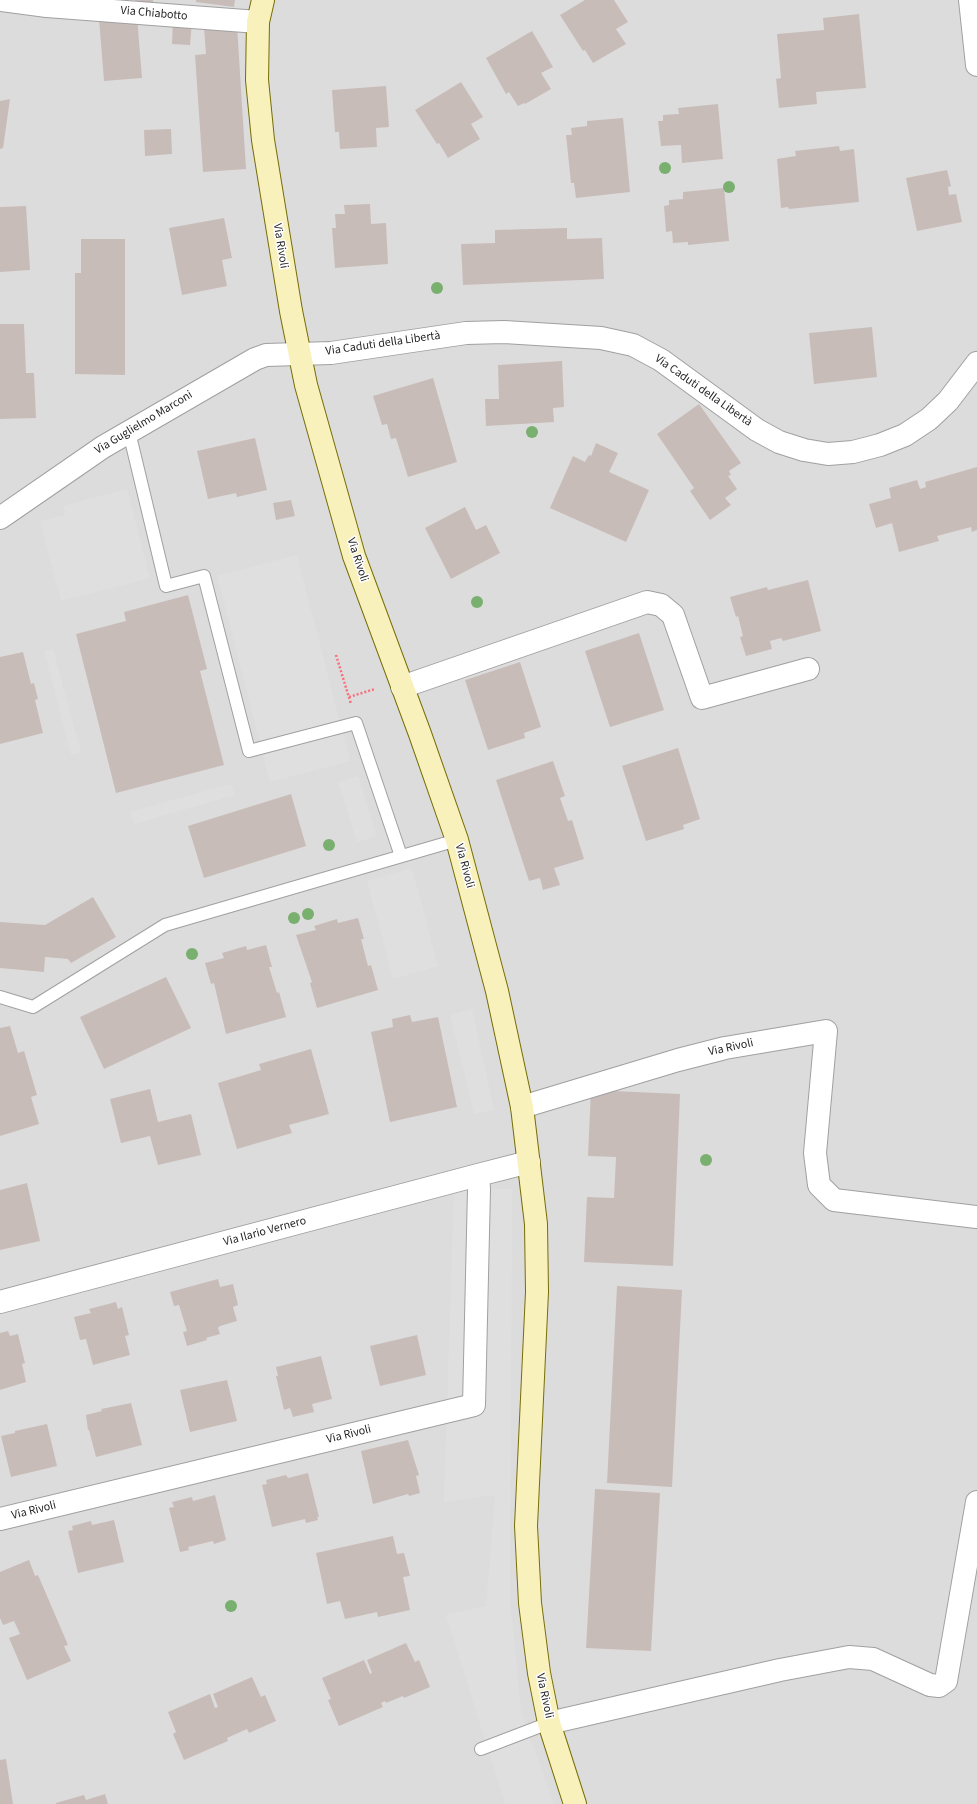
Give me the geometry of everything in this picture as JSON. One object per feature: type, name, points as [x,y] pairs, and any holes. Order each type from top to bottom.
[{"type":"street","name":"Via Chiabotto","points":[[2,0],[47,6],[258,22]]},
{"type":"street","name":"Via Rivoli","points":[[263,0],[258,22],[257,80],[263,140],[299,353],[314,418],[354,556],[457,840],[497,991],[522,1106],[530,1162],[536,1224],[537,1292],[526,1526],[530,1603],[539,1673],[549,1723],[575,1804]]},
{"type":"street","points":[[970,0],[977,66]]},
{"type":"street","name":"Via Caduti della Libertà","points":[[299,353],[331,353],[466,333],[504,332],[601,338],[633,345],[661,360],[757,430],[779,442],[804,450],[828,454],[853,452],[880,445],[905,435],[929,419],[948,401],[977,363]]},
{"type":"street","name":"Via Guglielmo Marconi","points":[[0,518],[103,447],[254,359],[266,355],[299,353]]},
{"type":"street","points":[[402,687],[647,602],[661,605],[673,615],[702,698],[808,670]]},
{"type":"street","name":"Via Rivoli","points":[[522,1106],[717,1050],[826,1031],[815,1153],[819,1185],[834,1200],[977,1217]]},
{"type":"street","name":"Via Ilario Vernero","points":[[0,1302],[530,1162]]},
{"type":"street","name":"Via Rivoli","points":[[0,1519],[474,1405],[479,1189],[478,1175]]},
{"type":"street","points":[[549,1723],[780,1670],[849,1657],[873,1659],[930,1685],[939,1686],[946,1681],[977,1502]]},
{"type":"lane","points":[[129,432],[166,586],[204,576],[249,751],[356,723],[401,856]]},
{"type":"lane","points":[[0,998],[33,1007],[165,925],[457,840]]},
{"type":"lane","points":[[481,1749],[549,1723]]},
{"type":"path","points":[[336,655],[356,723]]},
{"type":"shaded area","points":[[0,0],[977,0],[977,1804],[0,1804]]},
{"type":"shaded area","points":[[127,489],[150,578],[61,601],[40,521],[65,515],[63,506]]},
{"type":"shaded area","points":[[297,555],[350,761],[270,782],[217,576]]},
{"type":"shaded area","points":[[53,649],[81,752],[71,755],[44,651]]},
{"type":"shaded area","points":[[358,776],[377,836],[357,842],[338,782]]},
{"type":"shaded area","points":[[231,784],[235,795],[134,824],[130,812]]},
{"type":"shaded area","points":[[412,868],[438,966],[393,979],[367,881]]},
{"type":"shaded area","points":[[472,1009],[494,1110],[474,1114],[450,1015]]},
{"type":"shaded area","points":[[454,1189],[512,1189],[510,1600],[521,1711],[554,1804],[505,1804],[446,1615],[486,1606],[495,1495],[444,1502]]},
{"type":"building","points":[[135,0],[153,0],[153,4],[135,2]]},
{"type":"building","points":[[196,0],[235,0],[234,7],[196,2]]},
{"type":"building","points":[[585,0],[614,0],[628,22],[616,29],[626,44],[593,63],[585,50],[583,51],[560,15]]},
{"type":"building","points":[[859,14],[866,88],[816,92],[817,104],[779,108],[776,79],[781,78],[777,34],[824,30],[823,18]]},
{"type":"building","points":[[137,17],[142,78],[104,81],[99,19]]},
{"type":"building","points":[[173,19],[192,21],[190,45],[172,44]]},
{"type":"building","points":[[237,25],[246,169],[203,172],[195,55],[206,54],[204,27]]},
{"type":"building","points":[[532,31],[553,67],[541,73],[551,89],[525,104],[524,103],[518,106],[509,92],[506,94],[486,58]]},
{"type":"building","points":[[461,82],[483,117],[471,124],[480,139],[448,158],[415,110]]},
{"type":"building","points":[[386,86],[389,127],[376,128],[377,147],[340,149],[339,132],[335,132],[332,90]]},
{"type":"building","points":[[10,99],[3,148],[0,149],[0,101]]},
{"type":"building","points":[[718,104],[723,159],[682,163],[681,145],[661,146],[658,121],[663,121],[663,115],[679,114],[678,108]]},
{"type":"building","points":[[623,118],[630,192],[576,198],[574,183],[571,183],[566,135],[572,135],[571,128],[587,126],[587,121]]},
{"type":"building","points":[[171,129],[172,154],[145,156],[144,130]]},
{"type":"building","points":[[839,146],[840,151],[854,149],[859,202],[789,209],[788,207],[781,208],[777,159],[796,156],[795,151]]},
{"type":"building","points":[[947,170],[951,186],[948,187],[949,195],[956,194],[962,222],[917,231],[906,178]]},
{"type":"building","points":[[724,188],[729,241],[688,245],[688,242],[673,243],[672,231],[666,232],[664,206],[669,205],[669,200],[683,199],[683,192]]},
{"type":"building","points":[[370,204],[371,224],[386,223],[388,264],[335,268],[332,228],[336,228],[335,214],[345,214],[344,205]]},
{"type":"building","points":[[26,206],[30,270],[0,272],[0,207]]},
{"type":"building","points":[[224,218],[232,258],[222,260],[227,286],[182,295],[169,228]]},
{"type":"building","points":[[567,228],[567,239],[602,238],[604,279],[463,285],[461,244],[495,243],[495,230]]},
{"type":"building","points":[[81,239],[125,239],[125,375],[75,374],[75,273],[81,273]]},
{"type":"building","points":[[0,324],[24,324],[26,373],[34,373],[36,418],[0,419]]},
{"type":"building","points":[[872,327],[877,377],[814,384],[809,333]]},
{"type":"building","points":[[562,361],[564,407],[553,408],[554,422],[486,426],[485,399],[499,399],[498,365]]},
{"type":"building","points":[[433,378],[457,462],[408,477],[396,438],[391,439],[387,424],[382,425],[373,396]]},
{"type":"building","points":[[699,404],[741,463],[729,471],[731,475],[728,476],[737,489],[725,498],[731,505],[710,520],[690,491],[694,488],[657,434]]},
{"type":"building","points":[[255,438],[267,490],[237,497],[236,493],[208,499],[197,451]]},
{"type":"building","points":[[596,443],[618,453],[609,472],[649,490],[626,542],[550,508],[573,456],[585,462],[589,455],[591,456]]},
{"type":"building","points":[[977,467],[977,530],[972,532],[971,527],[937,536],[939,541],[899,552],[892,523],[876,528],[869,504],[891,498],[889,488],[917,480],[920,489],[926,487],[925,482]]},
{"type":"building","points":[[291,500],[295,516],[276,520],[273,503]]},
{"type":"building","points":[[465,507],[476,530],[486,525],[500,553],[451,579],[425,528]]},
{"type":"building","points":[[808,580],[821,631],[783,641],[781,638],[770,641],[772,649],[746,656],[740,637],[743,636],[738,616],[736,617],[730,597],[767,587],[768,590]]},
{"type":"building","points":[[188,595],[207,669],[200,671],[224,765],[116,793],[76,634],[126,621],[124,612]]},
{"type":"building","points":[[639,633],[664,710],[610,727],[585,651]]},
{"type":"building","points":[[23,652],[31,684],[34,683],[38,699],[35,700],[43,733],[0,744],[0,657]]},
{"type":"building","points":[[520,662],[541,727],[524,733],[525,738],[488,750],[465,680]]},
{"type":"building","points":[[678,748],[700,819],[683,825],[684,829],[646,841],[622,766]]},
{"type":"building","points":[[553,761],[565,796],[560,798],[568,821],[572,820],[584,859],[554,868],[560,885],[543,890],[540,878],[529,881],[496,780]]},
{"type":"building","points":[[291,794],[306,846],[204,878],[188,826]]},
{"type":"building","points":[[93,897],[116,937],[71,963],[68,959],[45,957],[44,972],[0,968],[0,922],[45,925]]},
{"type":"building","points":[[358,918],[364,939],[361,939],[368,966],[371,965],[378,990],[317,1008],[310,983],[312,982],[296,935],[316,930],[314,926],[337,919],[338,923]]},
{"type":"building","points":[[266,945],[272,967],[269,967],[277,993],[279,992],[286,1017],[226,1034],[214,983],[211,984],[205,963],[224,958],[222,953],[246,946],[247,950]]},
{"type":"building","points":[[166,977],[191,1028],[104,1069],[80,1017]]},
{"type":"building","points":[[410,1015],[412,1022],[438,1017],[457,1107],[390,1122],[371,1032],[393,1027],[392,1019]]},
{"type":"building","points":[[10,1026],[18,1053],[24,1051],[37,1095],[31,1097],[39,1124],[0,1136],[0,1028]]},
{"type":"building","points":[[311,1049],[329,1114],[289,1125],[292,1133],[237,1149],[218,1083],[261,1070],[259,1064]]},
{"type":"building","points":[[150,1089],[158,1122],[191,1114],[201,1155],[158,1165],[150,1136],[121,1143],[110,1099]]},
{"type":"building","points":[[591,1090],[680,1094],[673,1266],[584,1262],[587,1197],[614,1198],[616,1157],[588,1156]]},
{"type":"building","points":[[27,1183],[40,1241],[0,1250],[0,1190]]},
{"type":"building","points":[[218,1279],[220,1287],[233,1284],[238,1305],[233,1307],[237,1321],[220,1326],[218,1328],[220,1334],[187,1346],[183,1332],[187,1331],[179,1305],[174,1306],[170,1292]]},
{"type":"building","points":[[617,1286],[682,1290],[672,1487],[607,1483]]},
{"type":"building","points":[[116,1302],[118,1309],[122,1307],[129,1335],[125,1336],[130,1355],[93,1365],[86,1339],[80,1340],[74,1317],[91,1313],[89,1309]]},
{"type":"building","points":[[8,1331],[10,1336],[18,1334],[25,1363],[22,1364],[26,1382],[0,1390],[0,1333]]},
{"type":"building","points":[[417,1335],[426,1375],[380,1386],[370,1346]]},
{"type":"building","points":[[321,1356],[332,1399],[312,1404],[314,1412],[293,1417],[290,1408],[284,1410],[276,1376],[278,1376],[276,1367]]},
{"type":"building","points":[[227,1380],[237,1421],[190,1432],[180,1390]]},
{"type":"building","points":[[131,1403],[142,1445],[96,1457],[88,1430],[86,1415],[102,1411],[101,1409]]},
{"type":"building","points":[[47,1424],[57,1466],[11,1477],[1,1436],[15,1433],[15,1431]]},
{"type":"building","points":[[408,1440],[419,1475],[416,1476],[420,1493],[409,1496],[408,1494],[373,1504],[361,1451]]},
{"type":"building","points":[[308,1473],[319,1517],[317,1517],[318,1520],[306,1523],[305,1519],[272,1527],[262,1485],[267,1484],[266,1480],[286,1475],[288,1478]]},
{"type":"building","points":[[595,1489],[660,1493],[651,1651],[586,1648]]},
{"type":"building","points":[[215,1495],[226,1540],[214,1544],[213,1541],[188,1547],[189,1550],[180,1552],[169,1508],[174,1507],[172,1502],[192,1497],[193,1501]]},
{"type":"building","points":[[114,1520],[124,1562],[78,1573],[68,1531],[73,1530],[72,1526],[91,1521],[92,1525]]},
{"type":"building","points":[[393,1536],[397,1554],[404,1553],[410,1576],[403,1577],[410,1610],[378,1617],[377,1612],[345,1619],[340,1601],[327,1604],[316,1553]]},
{"type":"building","points":[[29,1560],[35,1576],[38,1575],[68,1645],[64,1646],[71,1661],[27,1680],[9,1638],[20,1634],[14,1621],[3,1625],[0,1618],[0,1572]]},
{"type":"building","points":[[406,1643],[415,1662],[419,1660],[430,1687],[404,1698],[403,1696],[386,1703],[385,1701],[381,1703],[383,1707],[339,1726],[328,1700],[331,1699],[322,1678],[364,1660],[370,1674],[372,1673],[367,1660]]},
{"type":"building","points":[[252,1677],[261,1697],[265,1695],[276,1721],[249,1733],[247,1729],[227,1738],[228,1741],[184,1760],[173,1734],[176,1732],[168,1712],[210,1694],[215,1708],[218,1707],[213,1694]]},
{"type":"building","points":[[6,1759],[13,1804],[0,1804],[0,1760]]},
{"type":"building","points":[[105,1794],[108,1804],[56,1804],[84,1795],[86,1800]]}]
